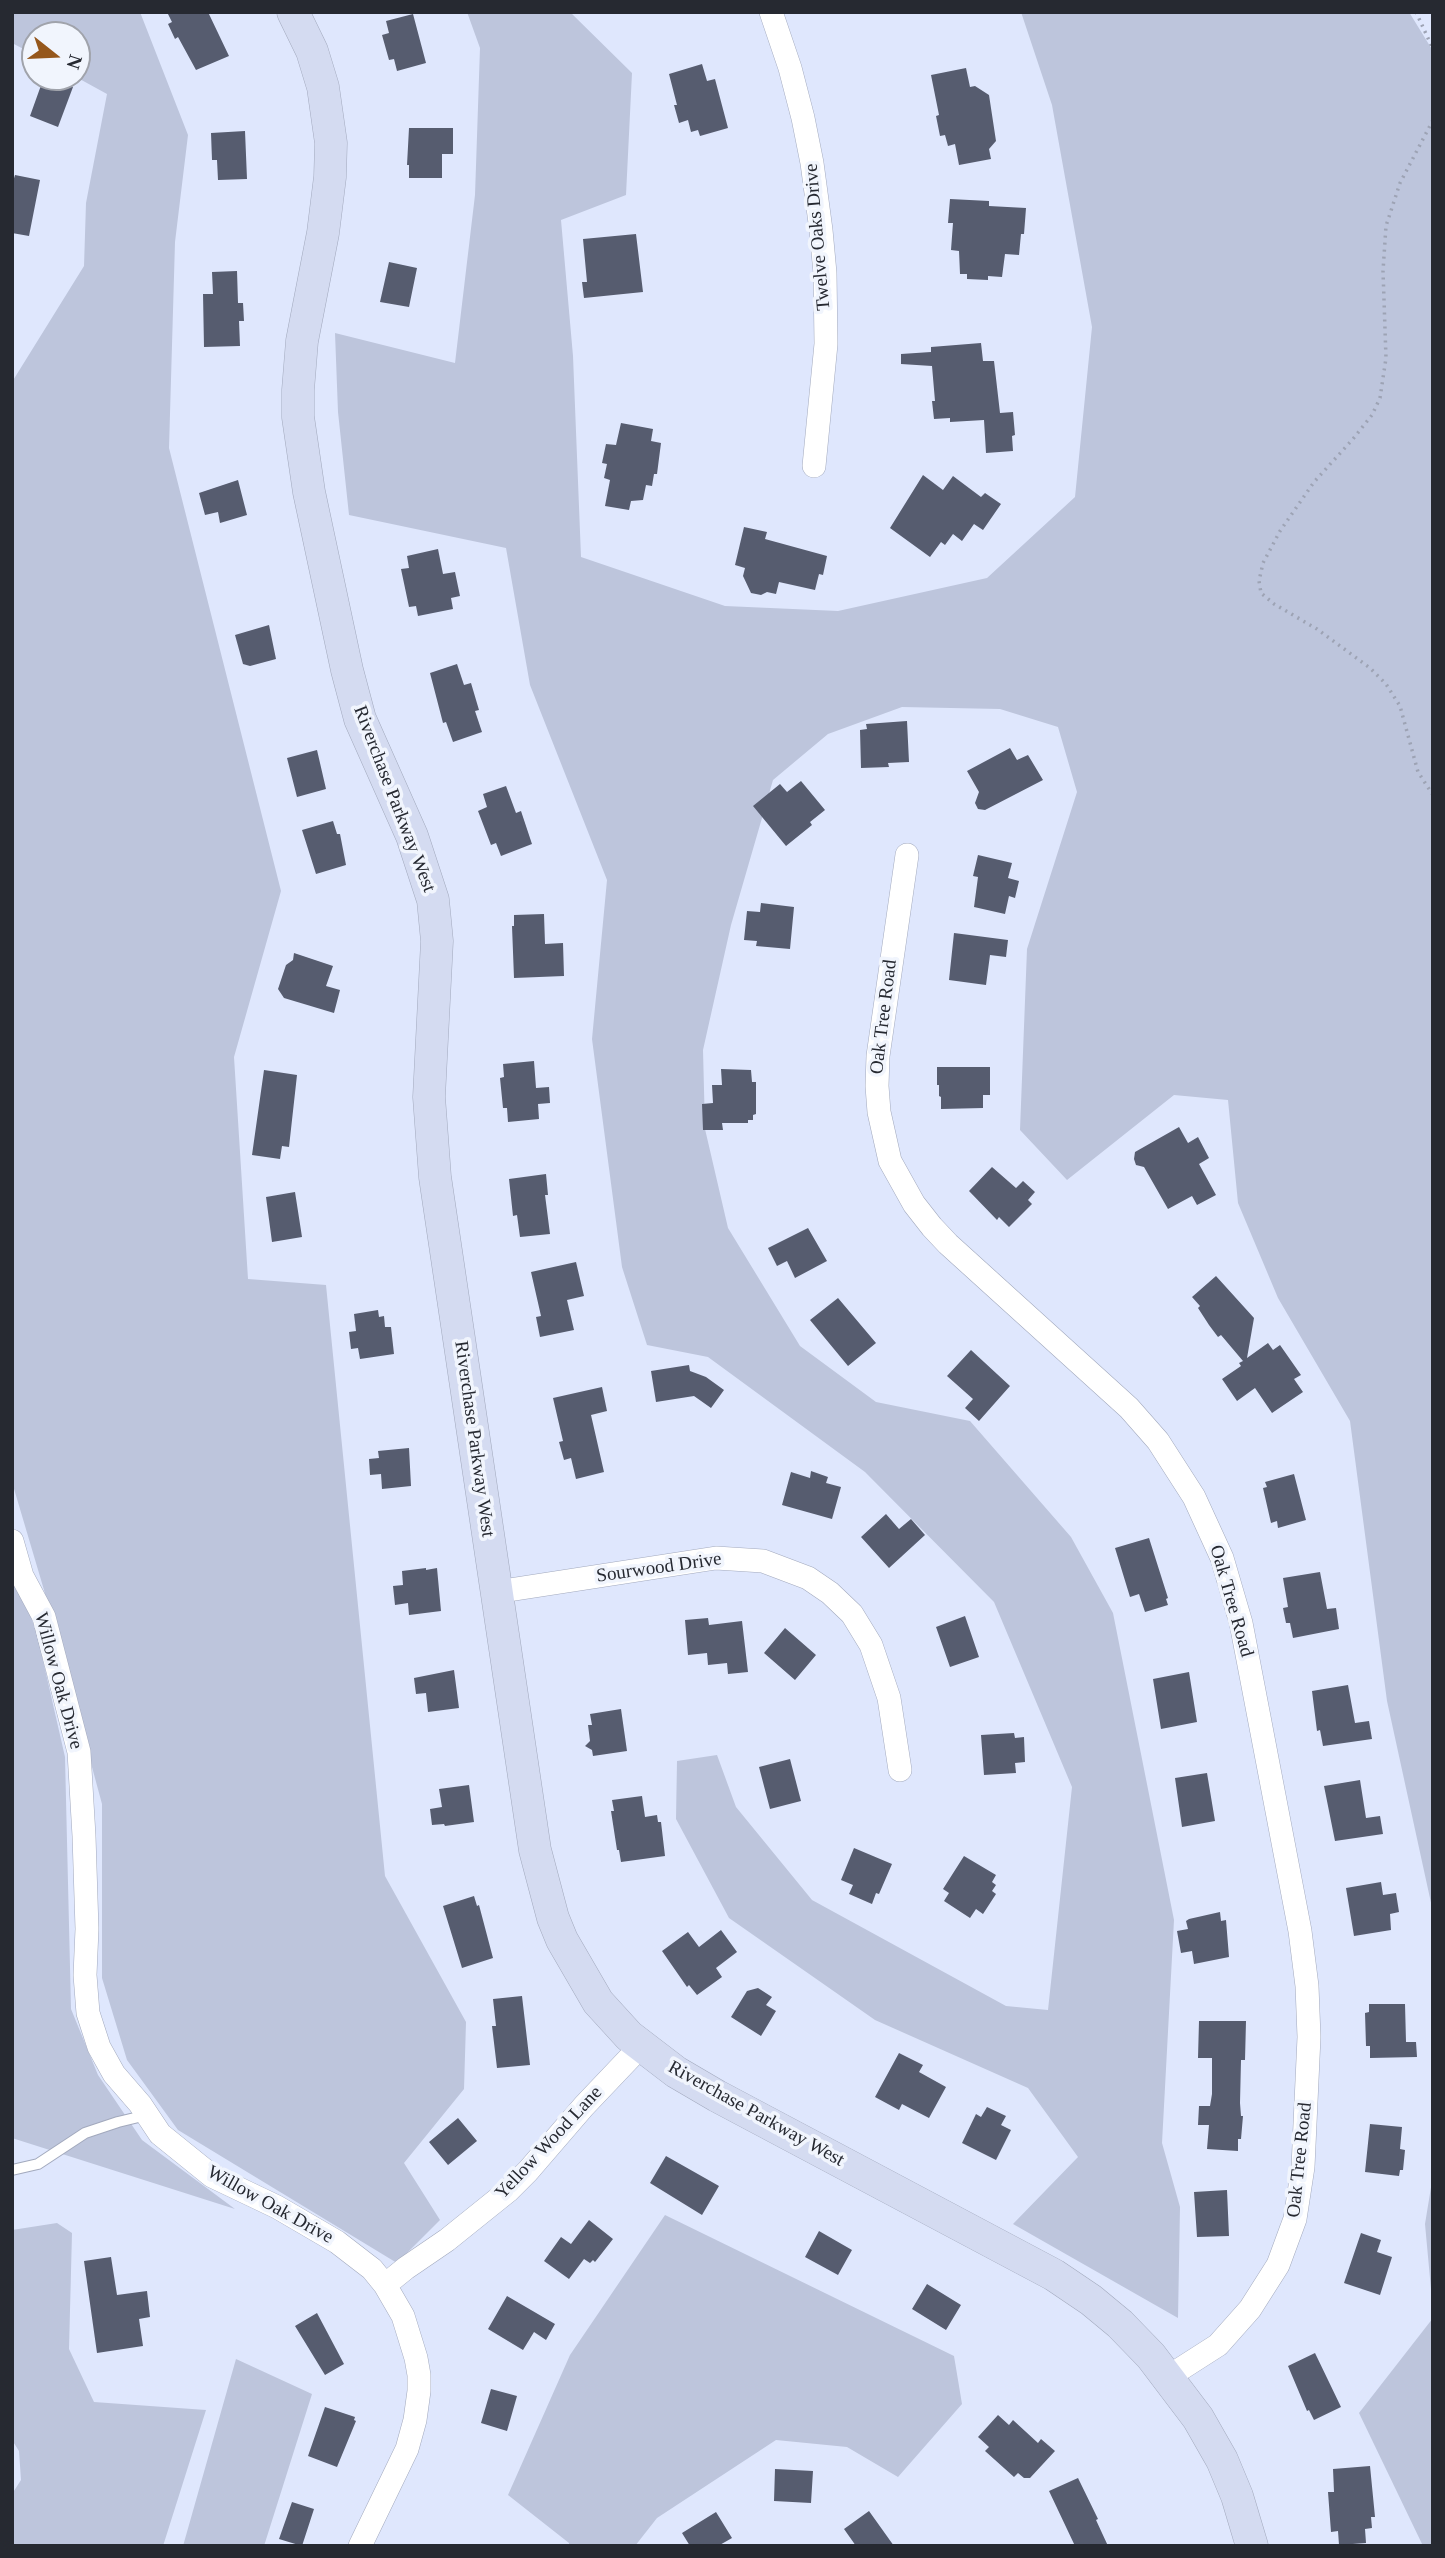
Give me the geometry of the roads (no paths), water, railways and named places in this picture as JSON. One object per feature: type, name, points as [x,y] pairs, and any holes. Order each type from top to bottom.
[{"type":"street","name":"Riverchase Parkway West","points":[[293,12],[312,51],[323,87],[331,144],[323,233],[302,341],[298,417],[309,492],[350,682],[370,744],[412,836],[433,900],[437,940],[429,1097],[435,1177],[535,1850],[545,1896],[562,1940],[598,2002],[641,2046],[717,2096],[1054,2275],[1120,2324],[1151,2356],[1198,2418],[1222,2460],[1237,2496],[1252,2546]]},
{"type":"street","name":"Twelve Oaks Drive","points":[[771,12],[803,118],[821,230],[825,273],[826,344],[814,466]]},
{"type":"street","name":"Oak Tree Road","points":[[907,855],[878,1056],[879,1112],[890,1161],[932,1227],[1129,1408],[1158,1441],[1194,1497],[1222,1558],[1241,1623],[1300,1931],[1307,1986],[1309,2037],[1303,2167],[1295,2219],[1278,2264],[1250,2309],[1218,2345],[1168,2377]]},
{"type":"street","name":"Willow Oak Drive","points":[[12,1541],[22,1576],[44,1617],[79,1752],[85,1836],[85,1975],[88,2013],[99,2047],[114,2074],[160,2134],[212,2176],[277,2207],[337,2242],[372,2269],[403,2316],[416,2358],[419,2391],[415,2420],[407,2449],[360,2546]]},
{"type":"street","name":"Sourwood Drive","points":[[496,1592],[716,1558],[763,1561],[808,1578],[830,1593],[852,1614],[872,1645],[889,1698],[900,1770]]},
{"type":"street","name":"Yellow Wood Lane","points":[[385,2285],[508,2191],[641,2046]]},
{"type":"lane","points":[[12,2170],[38,2164],[85,2133],[148,2115]]}]
